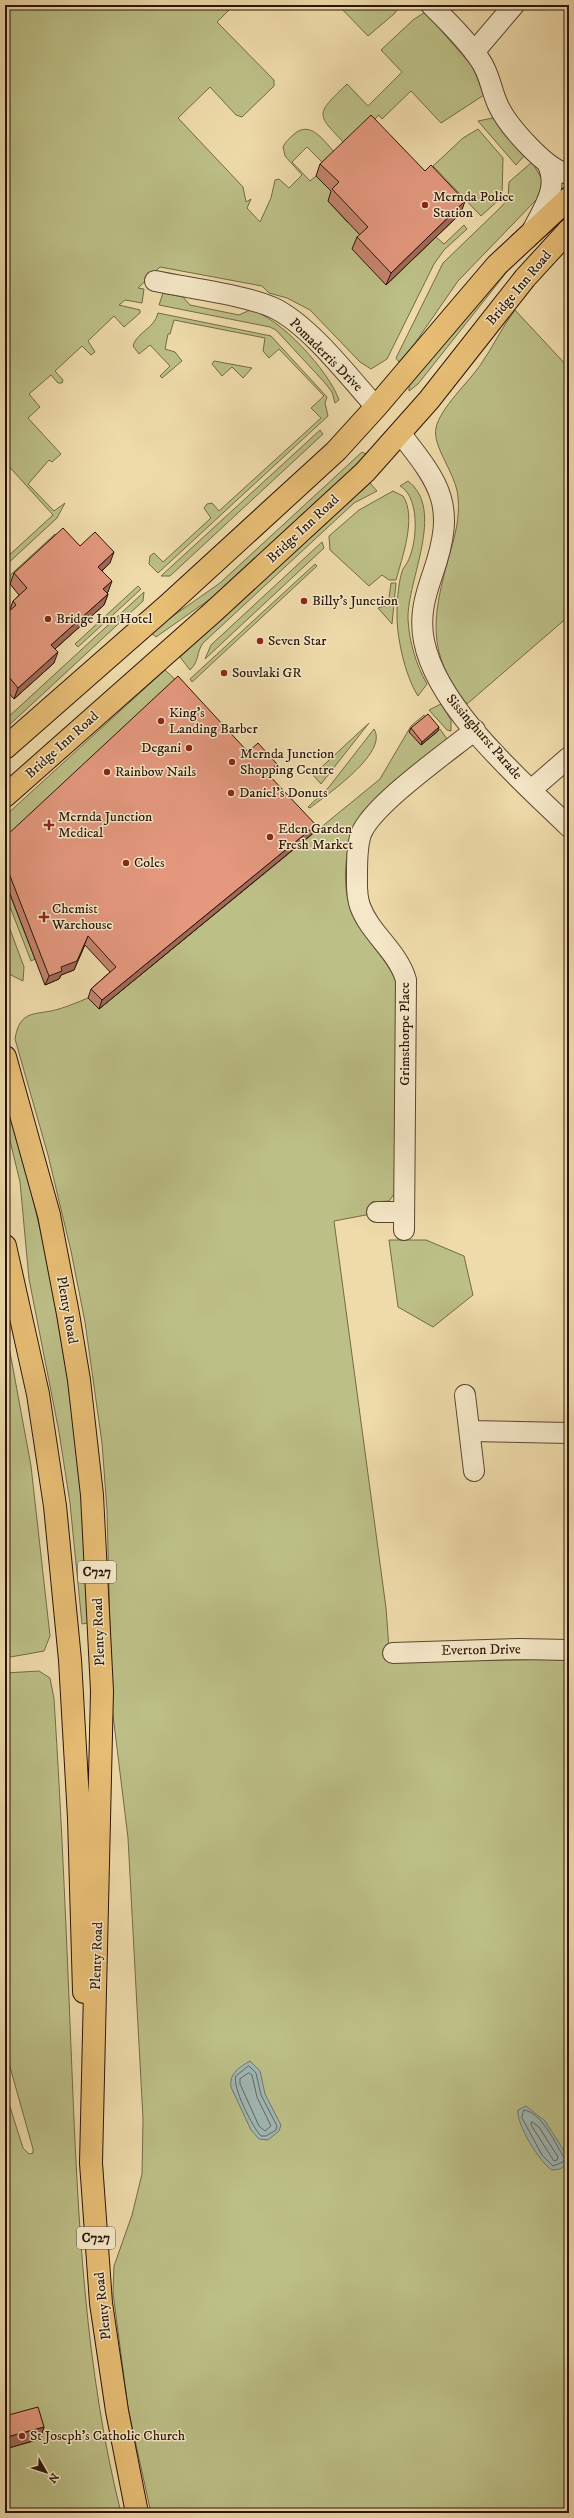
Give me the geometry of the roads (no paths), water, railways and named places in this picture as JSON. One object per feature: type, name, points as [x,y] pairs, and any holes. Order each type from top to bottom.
[{"type":"main road","name":"Bridge Inn Road","points":[[5,748],[169,604],[336,451],[376,407],[497,265],[569,198]]},
{"type":"main road","name":"Bridge Inn Road","points":[[5,796],[260,569],[365,472],[434,394],[524,278],[569,230]]},
{"type":"main road","points":[[376,407],[400,433]]},
{"type":"main road","name":"Plenty Road","points":[[5,1057],[49,1214],[79,1380],[93,1513],[102,1691],[98,1915],[91,2163],[101,2303],[118,2418],[137,2513]]},
{"type":"main road","name":"Plenty Road","points":[[5,1246],[38,1394],[55,1506],[70,1660],[79,1818],[81,1958],[92,2096]]},
{"type":"street","points":[[431,5],[474,52],[486,68],[497,103],[503,115],[548,165],[553,177],[552,190],[533,231]]},
{"type":"street","points":[[474,52],[514,5]]},
{"type":"street","points":[[548,165],[569,174]]},
{"type":"street","name":"Pomaderris Drive","points":[[155,281],[250,300],[276,309],[300,327],[376,407]]},
{"type":"street","name":"Sissinghurst Parade","points":[[400,433],[436,482],[444,507],[442,537],[423,605],[422,631],[428,656],[442,687],[475,730],[531,790],[569,827]]},
{"type":"street","name":"Grimsthorpe Place","points":[[377,1212],[404,1221],[406,980],[403,969],[373,930],[359,904],[357,891],[359,844],[362,833],[375,812],[475,730]]},
{"type":"street","points":[[531,790],[569,757]]},
{"type":"street","points":[[465,1395],[474,1471]]},
{"type":"street","points":[[470,1430],[569,1433]]},
{"type":"street","name":"Everton Drive","points":[[393,1652],[520,1649],[569,1650]]},
{"type":"water","points":[[250,2061],[260,2071],[265,2094],[281,2125],[279,2131],[268,2140],[259,2139],[251,2130],[231,2087],[233,2074]]},
{"type":"water","points":[[526,2106],[545,2121],[568,2157],[568,2163],[560,2169],[552,2170],[547,2166],[535,2152],[530,2143],[518,2116],[518,2110]]},
{"type":"place","name":"Mernda Police Station","points":[[425,205]]},
{"type":"place","name":"Billy's Junction","points":[[304,601]]},
{"type":"place","name":"Bridge Inn Hotel","points":[[48,619]]},
{"type":"place","name":"Seven Star","points":[[260,641]]},
{"type":"place","name":"Souvlaki GR","points":[[224,673]]},
{"type":"place","name":"King's Landing Barber","points":[[161,721]]},
{"type":"place","name":"Degani","points":[[189,748]]},
{"type":"place","name":"Mernda Junction Shopping Centre","points":[[232,762]]},
{"type":"place","name":"Rainbow Nails","points":[[107,772]]},
{"type":"place","name":"Daniel's Donuts","points":[[231,793]]},
{"type":"place","name":"Mernda Junction Medical","points":[[49,825]]},
{"type":"place","name":"Eden Garden Fresh Market","points":[[270,837]]},
{"type":"place","name":"Coles","points":[[126,863]]},
{"type":"place","name":"Chemist Warehouse","points":[[44,917]]},
{"type":"place","name":"St Joseph's Catholic Church","points":[[22,2436]]}]
